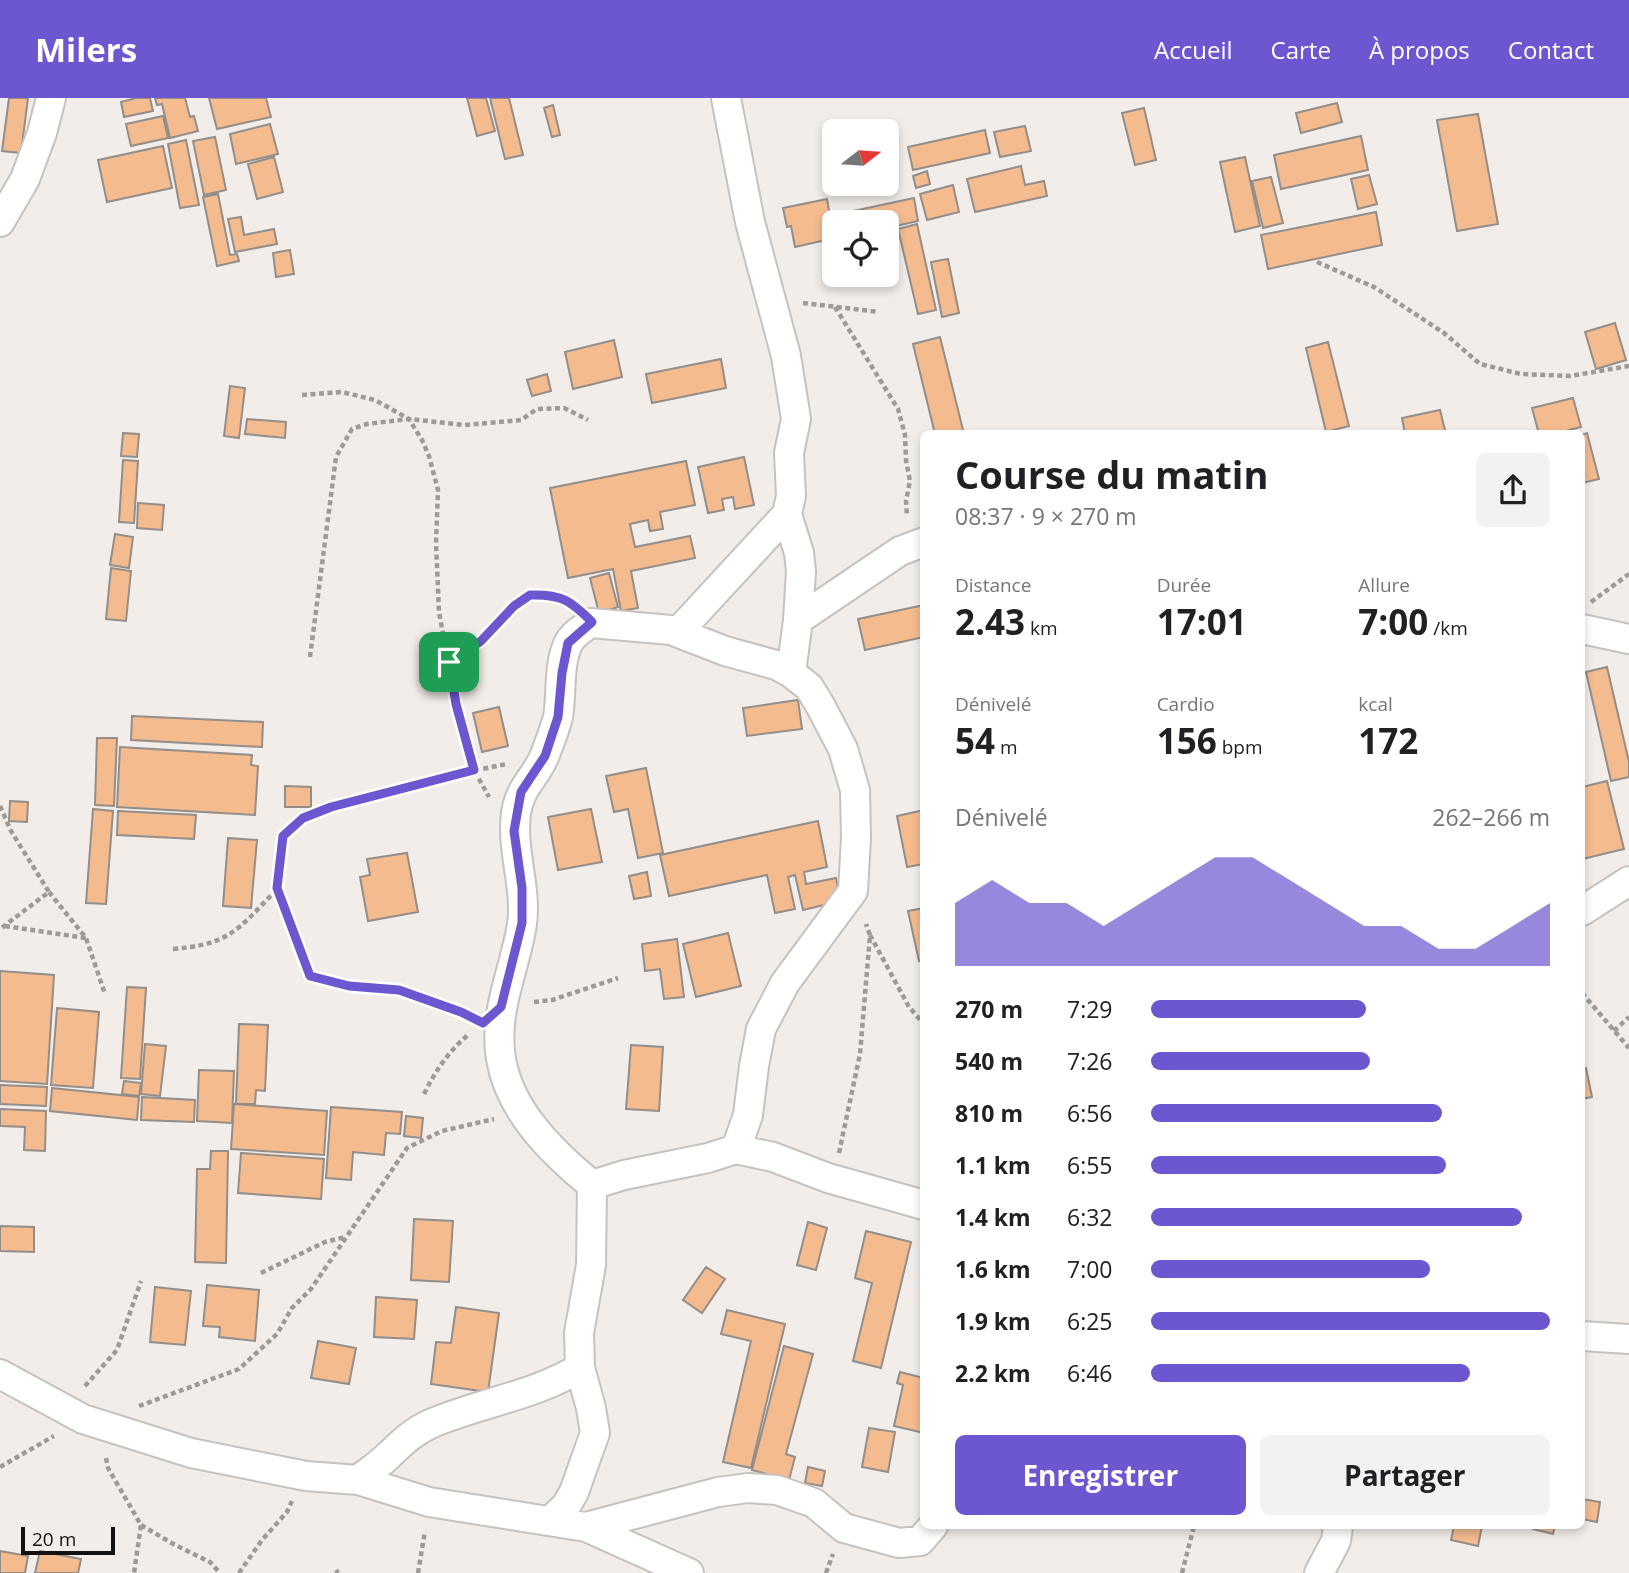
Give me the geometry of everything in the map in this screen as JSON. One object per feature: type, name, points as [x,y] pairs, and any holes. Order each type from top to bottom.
[{"type":"street","points":[[0,222],[25,179],[42,133],[51,98]]},
{"type":"street","points":[[726,98],[750,222],[786,356],[796,419],[789,453],[791,495],[787,514],[800,562],[799,620],[791,673]]},
{"type":"street","points":[[678,632],[787,514]]},
{"type":"street","points":[[799,620],[912,547]]},
{"type":"street","points":[[1585,620],[1629,639]]},
{"type":"street","points":[[551,1520],[566,1506],[575,1492],[595,1433],[580,1368],[579,1333],[591,1265],[592,1185],[555,1153],[523,1113],[507,1082],[499,1036],[492,1015],[522,923],[522,888],[514,831],[521,792],[545,756],[558,717],[568,643],[592,622],[678,632],[725,652],[761,660],[791,673],[809,687],[820,705],[843,749],[855,790],[853,891],[785,983],[761,1029],[748,1115],[736,1149]]},
{"type":"street","points":[[1585,909],[1629,881]]},
{"type":"street","points":[[592,1185],[736,1149],[773,1157],[828,1178],[920,1204]]},
{"type":"street","points":[[884,1192],[920,1182]]},
{"type":"street","points":[[1585,1336],[1629,1339]]},
{"type":"street","points":[[358,1480],[387,1457],[406,1437],[428,1425],[531,1392],[580,1368]]},
{"type":"street","points":[[0,1374],[83,1417],[191,1453],[306,1476],[358,1480],[429,1502],[586,1527],[689,1573]]},
{"type":"street","points":[[586,1527],[718,1492],[748,1488],[777,1490],[814,1503],[844,1528],[899,1543],[920,1541],[930,1529]]},
{"type":"street","points":[[1319,1573],[1336,1541],[1338,1529]]},
{"type":"path","points":[[1317,262],[1374,287],[1444,333],[1480,365],[1521,374],[1570,376],[1629,366]]},
{"type":"path","points":[[770,299],[879,312]]},
{"type":"path","points":[[835,307],[898,409],[905,435],[905,460],[910,481],[905,501],[912,547]]},
{"type":"path","points":[[302,395],[342,392],[375,400],[409,419],[429,456],[438,490],[436,550],[439,611],[456,704],[474,770],[331,807],[303,818],[283,836],[277,888],[310,976],[349,986],[399,990],[461,1012],[492,1015],[552,1000],[618,978]]},
{"type":"path","points":[[310,657],[336,457],[352,429],[367,424],[409,419],[464,425],[521,420],[537,410],[564,408],[588,420]]},
{"type":"path","points":[[1585,617],[1591,602],[1629,574]]},
{"type":"path","points":[[449,662],[481,641],[514,606],[530,595],[557,596],[573,603],[592,622]]},
{"type":"path","points":[[0,806],[11,831],[49,892],[86,938],[104,993]]},
{"type":"path","points":[[173,948],[204,946],[236,930],[277,888]]},
{"type":"path","points":[[853,891],[870,934],[909,1007],[920,1019]]},
{"type":"path","points":[[2,927],[49,892]]},
{"type":"path","points":[[2,927],[86,938]]},
{"type":"path","points":[[828,1178],[841,1150],[856,1079],[870,934]]},
{"type":"path","points":[[1585,997],[1629,1048]]},
{"type":"path","points":[[424,1094],[436,1069],[453,1048],[492,1015]]},
{"type":"path","points":[[1614,1031],[1629,1017]]},
{"type":"path","points":[[155,1399],[239,1369],[277,1334],[292,1308],[311,1289],[407,1148],[442,1131],[523,1113]]},
{"type":"path","points":[[261,1273],[325,1242],[345,1237]]},
{"type":"path","points":[[0,1466],[83,1417],[117,1350],[141,1281]]},
{"type":"path","points":[[83,1417],[108,1468],[141,1525],[210,1562],[220,1573]]},
{"type":"path","points":[[239,1573],[262,1539],[287,1512],[306,1476]]},
{"type":"path","points":[[418,1573],[429,1502]]},
{"type":"path","points":[[134,1573],[141,1525]]},
{"type":"path","points":[[1182,1573],[1193,1529]]},
{"type":"building","points":[[9,98],[28,98],[21,153],[2,151]]},
{"type":"building","points":[[150,98],[153,111],[124,117],[121,102]]},
{"type":"building","points":[[155,98],[185,98],[190,117],[194,116],[198,131],[170,138],[162,104],[157,105]]},
{"type":"building","points":[[209,98],[266,98],[271,117],[217,129]]},
{"type":"building","points":[[467,98],[486,98],[495,131],[477,136]]},
{"type":"building","points":[[490,98],[509,98],[523,155],[505,159]]},
{"type":"building","points":[[1337,103],[1342,122],[1301,133],[1296,113]]},
{"type":"building","points":[[553,105],[560,135],[552,137],[544,108]]},
{"type":"building","points":[[1144,108],[1156,160],[1135,165],[1122,113]]},
{"type":"building","points":[[1478,114],[1498,224],[1457,231],[1437,120]]},
{"type":"building","points":[[163,116],[168,138],[131,146],[126,124]]},
{"type":"building","points":[[270,124],[278,154],[236,164],[230,134]]},
{"type":"building","points":[[1025,126],[1031,151],[1000,157],[994,132]]},
{"type":"building","points":[[985,130],[990,153],[913,170],[908,147]]},
{"type":"building","points":[[1361,136],[1368,170],[1281,189],[1274,155]]},
{"type":"building","points":[[215,137],[226,190],[204,195],[193,141]]},
{"type":"building","points":[[186,140],[199,205],[180,208],[168,144]]},
{"type":"building","points":[[163,146],[172,188],[107,202],[98,160]]},
{"type":"building","points":[[274,157],[283,192],[257,199],[248,164]]},
{"type":"building","points":[[1245,157],[1260,226],[1235,232],[1220,162]]},
{"type":"building","points":[[1021,166],[1025,185],[1044,181],[1047,196],[975,212],[967,179]]},
{"type":"building","points":[[927,171],[930,184],[916,188],[913,176]]},
{"type":"building","points":[[1369,175],[1377,204],[1358,209],[1351,179]]},
{"type":"building","points":[[1271,177],[1283,223],[1263,228],[1252,181]]},
{"type":"building","points":[[953,185],[959,212],[927,220],[920,194]]},
{"type":"building","points":[[218,194],[230,255],[237,254],[239,261],[217,266],[203,197]]},
{"type":"building","points":[[914,198],[918,221],[899,225],[899,210],[858,210]]},
{"type":"building","points":[[827,199],[829,210],[822,210],[822,241],[795,247],[791,226],[787,227],[783,208]]},
{"type":"building","points":[[1376,212],[1382,245],[1268,269],[1261,235]]},
{"type":"building","points":[[241,217],[244,235],[274,229],[277,244],[235,252],[228,219]]},
{"type":"building","points":[[917,224],[936,310],[918,314],[899,229]]},
{"type":"building","points":[[290,250],[294,274],[276,277],[273,253]]},
{"type":"building","points":[[948,259],[959,313],[942,317],[931,262]]},
{"type":"building","points":[[1615,323],[1626,360],[1596,369],[1585,332]]},
{"type":"building","points":[[940,337],[963,430],[934,430],[913,344]]},
{"type":"building","points":[[614,340],[622,377],[573,389],[565,352]]},
{"type":"building","points":[[1328,342],[1349,426],[1326,430],[1306,348]]},
{"type":"building","points":[[721,359],[726,388],[652,403],[646,374]]},
{"type":"building","points":[[547,374],[551,391],[532,396],[527,380]]},
{"type":"building","points":[[230,386],[245,388],[239,438],[224,436]]},
{"type":"building","points":[[1573,398],[1581,427],[1569,430],[1538,430],[1532,408]]},
{"type":"building","points":[[1440,410],[1445,430],[1404,430],[1402,418]]},
{"type":"building","points":[[247,419],[286,422],[285,438],[245,434]]},
{"type":"building","points":[[123,433],[139,434],[137,457],[121,456]]},
{"type":"building","points":[[1587,433],[1599,479],[1585,482]]},
{"type":"building","points":[[744,457],[754,505],[735,509],[733,497],[722,499],[724,510],[708,513],[698,467]]},
{"type":"building","points":[[123,460],[138,461],[134,523],[119,522]]},
{"type":"building","points":[[686,461],[695,505],[660,512],[663,529],[650,531],[648,520],[630,524],[635,547],[690,536],[695,558],[631,571],[638,608],[621,611],[613,569],[568,578],[550,488]]},
{"type":"building","points":[[138,503],[164,505],[162,530],[137,528]]},
{"type":"building","points":[[115,534],[133,537],[129,568],[110,565]]},
{"type":"building","points":[[111,568],[131,571],[126,621],[106,619]]},
{"type":"building","points":[[609,573],[618,607],[599,613],[590,578]]},
{"type":"building","points":[[920,606],[920,638],[865,650],[858,619]]},
{"type":"building","points":[[1607,667],[1629,762],[1629,777],[1611,781],[1586,672]]},
{"type":"building","points":[[798,700],[802,729],[747,736],[743,708]]},
{"type":"building","points":[[499,707],[508,746],[482,752],[473,713]]},
{"type":"building","points":[[132,716],[263,722],[262,747],[131,740]]},
{"type":"building","points":[[97,738],[117,738],[114,806],[95,805]]},
{"type":"building","points":[[120,747],[252,755],[251,765],[258,766],[255,815],[117,807]]},
{"type":"building","points":[[646,768],[663,853],[638,858],[628,809],[614,812],[606,776]]},
{"type":"building","points":[[1607,781],[1624,849],[1585,859],[1585,786]]},
{"type":"building","points":[[285,786],[311,787],[311,807],[285,807]]},
{"type":"building","points":[[10,801],[28,802],[27,822],[9,821]]},
{"type":"building","points":[[93,809],[113,811],[106,904],[86,903]]},
{"type":"building","points":[[591,809],[602,862],[558,870],[548,817]]},
{"type":"building","points":[[118,811],[196,815],[194,839],[117,835]]},
{"type":"building","points":[[920,811],[920,865],[907,867],[897,816]]},
{"type":"building","points":[[818,821],[827,867],[804,872],[806,884],[836,878],[841,901],[803,910],[795,875],[788,877],[795,909],[775,913],[767,875],[669,896],[660,855]]},
{"type":"building","points":[[228,838],[257,840],[251,908],[223,906]]},
{"type":"building","points":[[407,853],[418,912],[368,921],[360,877],[370,875],[367,859]]},
{"type":"building","points":[[647,872],[651,896],[634,899],[629,876]]},
{"type":"building","points":[[920,909],[920,961],[919,961],[908,911]]},
{"type":"building","points":[[728,933],[741,986],[696,997],[683,944]]},
{"type":"building","points":[[677,939],[684,997],[664,999],[660,969],[645,971],[642,944]]},
{"type":"building","points":[[0,971],[54,975],[47,1084],[0,1081]]},
{"type":"building","points":[[127,987],[146,988],[140,1079],[121,1078]]},
{"type":"building","points":[[57,1008],[99,1012],[93,1088],[51,1085]]},
{"type":"building","points":[[239,1024],[268,1025],[265,1091],[256,1090],[255,1104],[236,1104]]},
{"type":"building","points":[[145,1044],[166,1046],[160,1096],[141,1094]]},
{"type":"building","points":[[631,1045],[663,1047],[659,1111],[626,1109]]},
{"type":"building","points":[[1585,1068],[1592,1097],[1585,1098]]},
{"type":"building","points":[[199,1070],[234,1071],[232,1123],[197,1121]]},
{"type":"building","points":[[124,1081],[141,1083],[139,1096],[122,1094]]},
{"type":"building","points":[[0,1085],[47,1087],[46,1106],[0,1104]]},
{"type":"building","points":[[52,1088],[139,1097],[137,1120],[50,1111]]},
{"type":"building","points":[[142,1097],[195,1100],[194,1122],[141,1120]]},
{"type":"building","points":[[234,1104],[327,1111],[324,1155],[231,1149]]},
{"type":"building","points":[[331,1107],[402,1112],[400,1134],[386,1133],[384,1155],[353,1152],[351,1180],[326,1178]]},
{"type":"building","points":[[0,1109],[46,1111],[45,1151],[24,1150],[25,1127],[0,1126]]},
{"type":"building","points":[[406,1116],[423,1118],[421,1138],[404,1136]]},
{"type":"building","points":[[211,1151],[228,1151],[226,1263],[195,1262],[197,1169],[210,1169]]},
{"type":"building","points":[[241,1153],[324,1159],[321,1199],[238,1193]]},
{"type":"building","points":[[414,1219],[453,1221],[449,1282],[411,1280]]},
{"type":"building","points":[[808,1222],[827,1228],[816,1270],[797,1265]]},
{"type":"building","points":[[0,1226],[34,1227],[34,1252],[0,1251]]},
{"type":"building","points":[[866,1231],[911,1242],[881,1368],[853,1361],[872,1283],[855,1278]]},
{"type":"building","points":[[706,1267],[725,1279],[702,1313],[683,1300]]},
{"type":"building","points":[[207,1285],[259,1290],[255,1341],[219,1337],[220,1327],[203,1326]]},
{"type":"building","points":[[155,1287],[191,1291],[185,1345],[150,1342]]},
{"type":"building","points":[[376,1297],[417,1300],[414,1339],[374,1337]]},
{"type":"building","points":[[456,1307],[499,1313],[488,1392],[431,1384],[436,1342],[451,1343]]},
{"type":"building","points":[[727,1310],[785,1324],[751,1468],[723,1462],[751,1341],[721,1334]]},
{"type":"building","points":[[318,1341],[356,1348],[349,1384],[311,1378]]},
{"type":"building","points":[[784,1346],[813,1354],[786,1454],[795,1457],[789,1480],[752,1470]]},
{"type":"building","points":[[900,1372],[920,1377],[920,1432],[894,1426],[903,1385],[897,1383]]},
{"type":"building","points":[[869,1428],[895,1432],[888,1472],[862,1467]]},
{"type":"building","points":[[808,1467],[825,1471],[822,1486],[805,1483]]},
{"type":"building","points":[[1585,1500],[1600,1502],[1597,1522],[1585,1520]]},
{"type":"building","points":[[1453,1529],[1481,1529],[1478,1546],[1451,1540]]},
{"type":"building","points":[[1533,1529],[1554,1529],[1553,1534]]},
{"type":"building","points":[[0,1551],[28,1556],[25,1573],[0,1573]]},
{"type":"building","points":[[40,1551],[81,1559],[78,1573],[35,1573]]},
{"type":"route","points":[[530,595],[557,596],[573,603],[592,622],[568,643],[558,717],[545,756],[521,792],[514,831],[522,888],[522,923],[501,1007],[483,1023],[461,1012],[399,990],[349,986],[310,976],[277,888],[283,836],[303,818],[389,790],[474,770],[456,704],[449,662],[481,641],[514,606],[530,595]]}]
